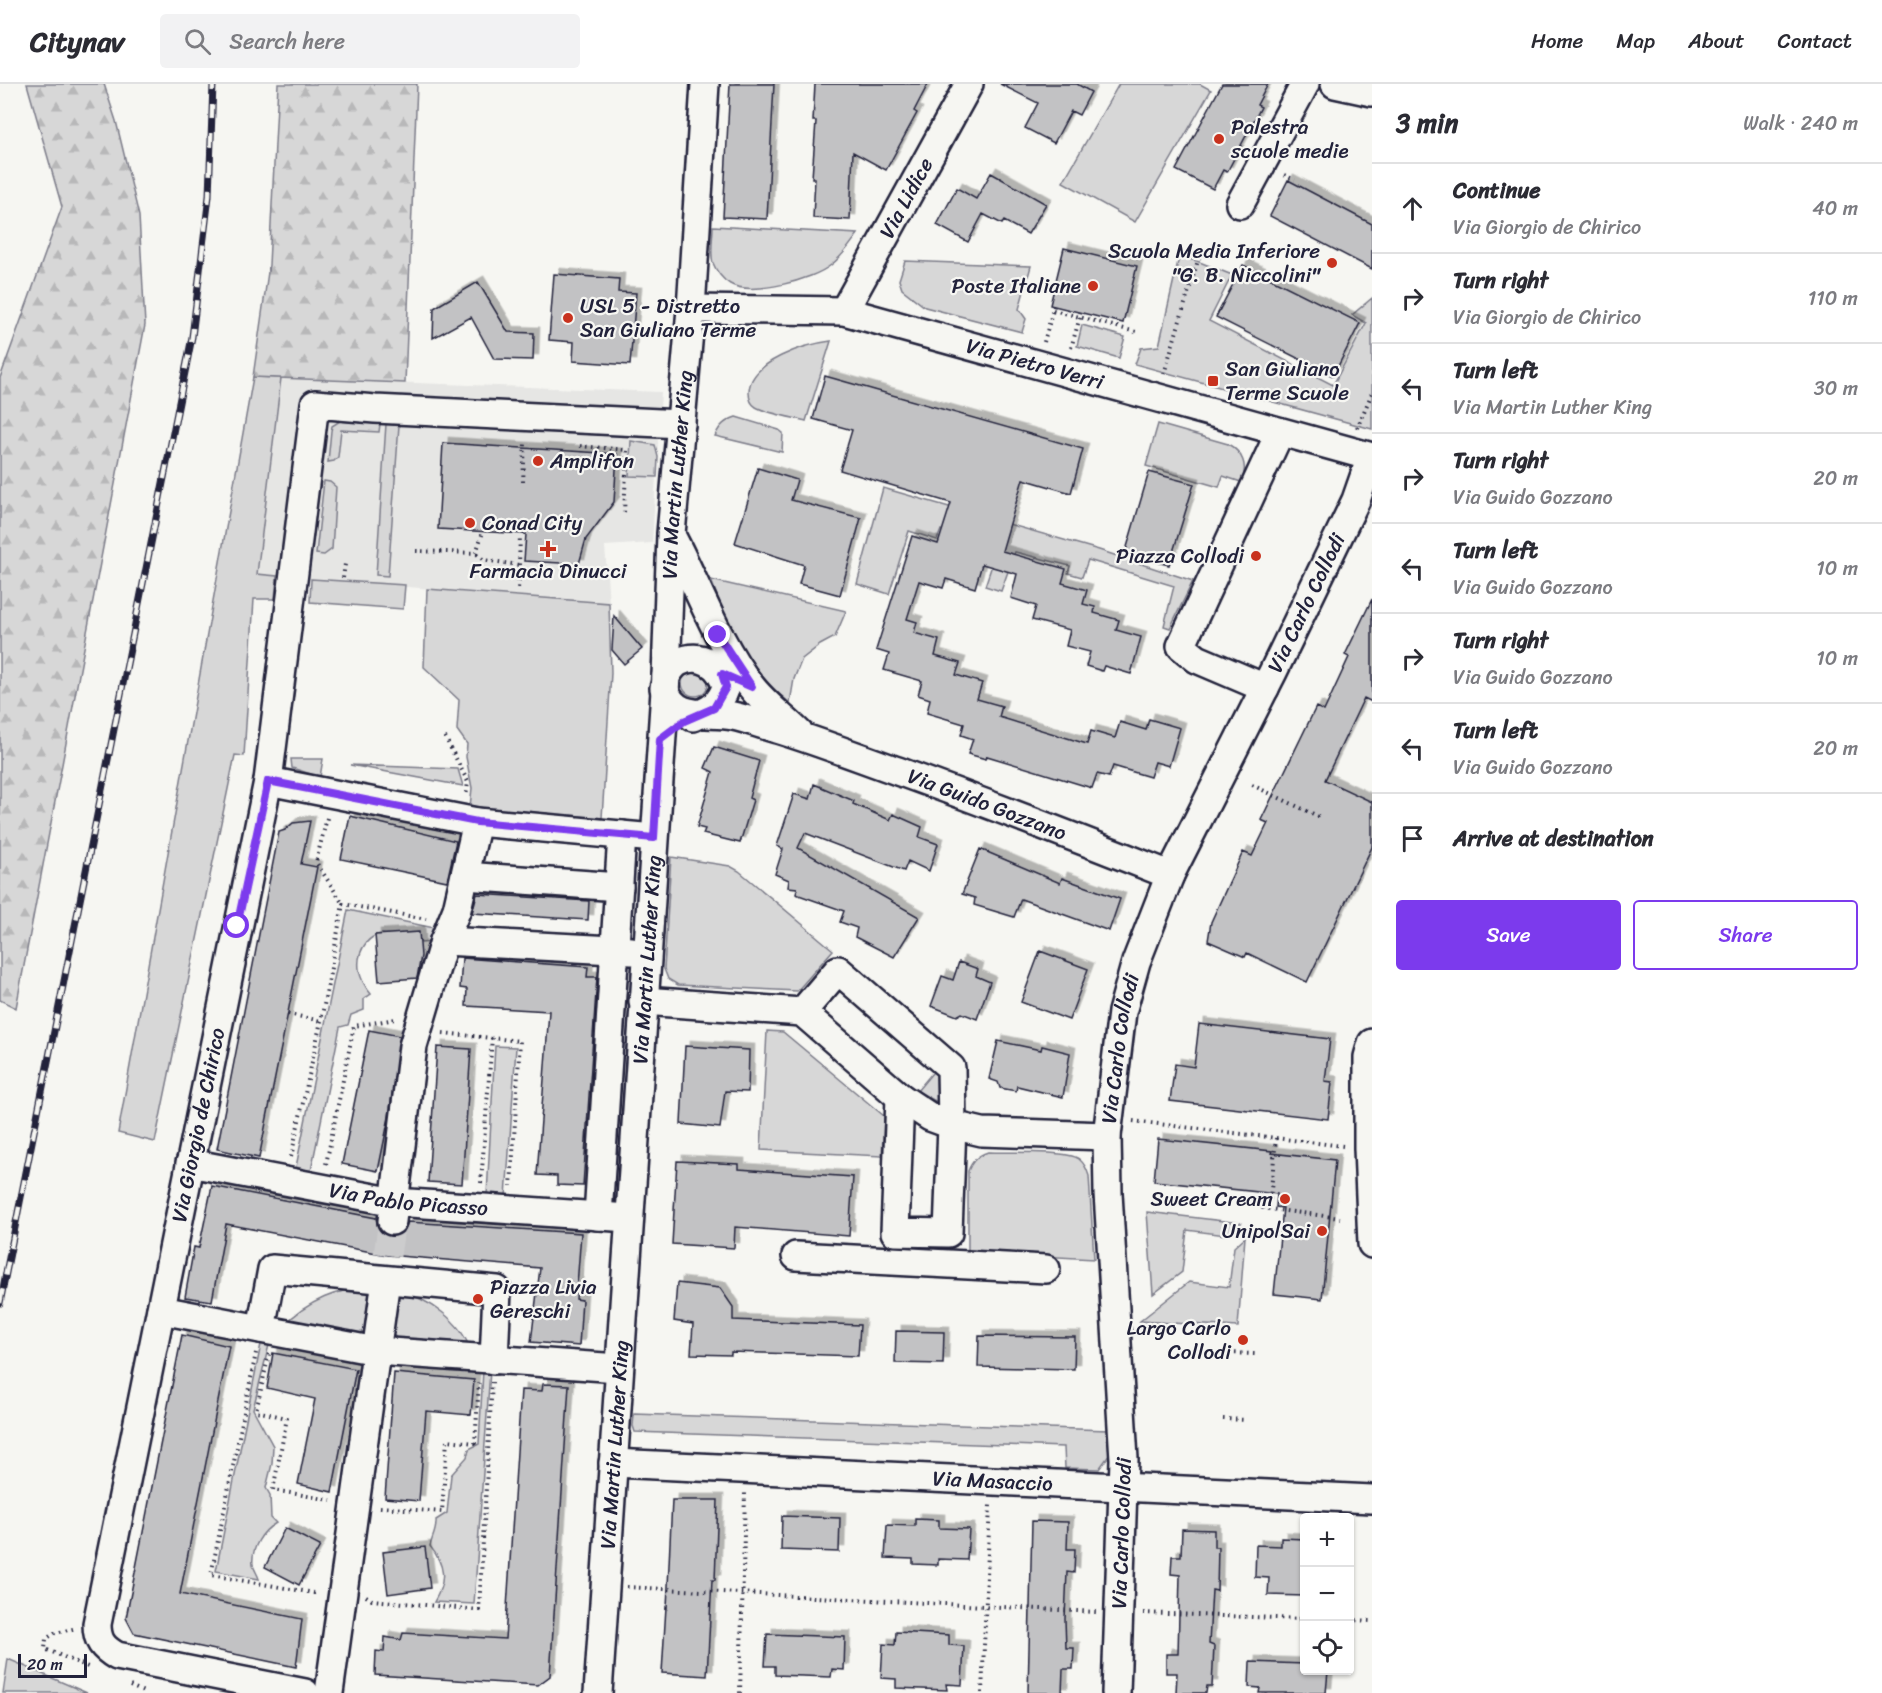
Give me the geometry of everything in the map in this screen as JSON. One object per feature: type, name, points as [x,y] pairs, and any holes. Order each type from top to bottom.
[{"type":"street","name":"Via Martin Luther King","points":[[598,1693],[665,682],[671,534],[691,309],[705,84]]},
{"type":"street","name":"Via Lidice","points":[[844,311],[969,84]]},
{"type":"street","points":[[1240,204],[1305,84]]},
{"type":"street","points":[[1335,84],[1372,92]]},
{"type":"street","name":"Via Pietro Verri","points":[[691,309],[844,311],[1372,457]]},
{"type":"street","name":"Via Giorgio de Chirico","points":[[97,1624],[268,781],[315,404],[681,424]]},
{"type":"street","points":[[1265,688],[1197,659],[1181,646],[1280,432]]},
{"type":"street","name":"Via Carlo Collodi","points":[[1116,1693],[1124,1488],[1123,1414],[1108,1193],[1117,1128],[1122,1012],[1136,962],[1170,874],[1265,688],[1356,500],[1372,457]]},
{"type":"street","name":"Via Guido Gozzano","points":[[671,534],[718,635],[752,687],[803,737]]},
{"type":"street","name":"Via Guido Gozzano","points":[[752,687],[722,674],[712,663],[692,659],[678,663],[665,682],[667,697],[673,706],[688,713],[733,716],[803,737],[1170,874]]},
{"type":"street","points":[[660,739],[684,721],[714,708],[726,687],[722,674]]},
{"type":"street","points":[[268,781],[470,821],[654,838]]},
{"type":"street","points":[[393,1211],[413,1046],[444,940],[461,894],[470,821]]},
{"type":"street","points":[[598,1216],[622,835]]},
{"type":"street","points":[[461,894],[619,887]]},
{"type":"street","points":[[444,940],[646,951]]},
{"type":"street","points":[[802,1012],[838,970],[951,1068],[952,1125],[948,1233],[895,1232]]},
{"type":"street","points":[[643,1001],[802,1012],[900,1097],[930,1117],[952,1125],[982,1132],[1117,1128]]},
{"type":"street","points":[[1372,1043],[1368,1057],[1372,1244]]},
{"type":"street","points":[[895,1261],[900,1097]]},
{"type":"street","name":"Via Pablo Picasso","points":[[190,1163],[321,1188],[393,1211],[480,1208],[629,1218]]},
{"type":"street","points":[[796,1256],[1046,1269]]},
{"type":"street","points":[[267,1330],[272,1269],[497,1290],[487,1359]]},
{"type":"street","points":[[329,1693],[386,1280]]},
{"type":"street","points":[[161,1310],[376,1351],[619,1368]]},
{"type":"street","name":"Via Masaccio","points":[[613,1463],[1372,1499]]},
{"type":"street","points":[[97,1624],[97,1634],[101,1644],[117,1656],[305,1693]]},
{"type":"path","points":[[1163,377],[1198,257]]},
{"type":"path","points":[[1044,343],[1054,308],[1136,332]]},
{"type":"path","points":[[1070,351],[1080,317]]},
{"type":"path","points":[[1357,428],[1372,393]]},
{"type":"path","points":[[514,442],[525,443],[523,482]]},
{"type":"path","points":[[571,446],[627,450],[624,513]]},
{"type":"path","points":[[477,553],[483,532]]},
{"type":"path","points":[[518,591],[520,535]]},
{"type":"path","points":[[416,551],[477,553],[484,560],[519,565]]},
{"type":"path","points":[[343,578],[345,564]]},
{"type":"path","points":[[445,737],[468,782],[470,821]]},
{"type":"path","points":[[1252,785],[1322,818]]},
{"type":"path","points":[[286,1182],[321,1021],[343,904],[316,862],[333,795]]},
{"type":"path","points":[[343,904],[434,920],[461,894]]},
{"type":"path","points":[[288,1014],[321,1021]]},
{"type":"path","points":[[321,1188],[354,1026],[421,1022],[492,1038],[520,1041],[509,1210]]},
{"type":"path","points":[[480,1208],[492,1038]]},
{"type":"path","points":[[1117,1128],[1276,1138],[1370,1148]]},
{"type":"path","points":[[1276,1138],[1270,1200],[1263,1208],[1340,1218]]},
{"type":"path","points":[[267,1330],[256,1411],[287,1418],[273,1491],[355,1504],[442,1512],[447,1440],[475,1443],[487,1359]]},
{"type":"path","points":[[267,1330],[211,1575],[314,1593],[345,1580],[372,1600],[479,1610],[487,1359]]},
{"type":"path","points":[[1229,1353],[1256,1354]]},
{"type":"path","points":[[1223,1419],[1246,1420]]},
{"type":"path","points":[[740,1693],[745,1484]]},
{"type":"path","points":[[982,1693],[990,1495]]},
{"type":"path","points":[[621,1587],[985,1607],[1300,1619]]},
{"type":"path","points":[[1354,1620],[1372,1621]]},
{"type":"path","points":[[45,1648],[46,1639],[55,1633],[97,1624]]},
{"type":"shaded area","points":[[281,378],[661,392],[652,543],[605,546],[609,603],[257,575]]},
{"type":"green space","points":[[27,84],[104,84],[116,121],[139,216],[145,325],[16,1008],[0,1000],[0,378],[62,207]]},
{"type":"green space","points":[[278,84],[417,84],[405,383],[253,377],[269,265]]},
{"type":"green space","points":[[1119,84],[1200,84],[1211,90],[1135,222],[1063,182]]},
{"type":"green space","points":[[713,226],[858,234],[846,251],[822,271],[782,285],[752,288],[730,284],[716,269],[712,254]]},
{"type":"green space","points":[[1179,257],[1197,261],[1232,275],[1209,321],[1333,385],[1366,323],[1352,315],[1372,298],[1372,429],[1135,364],[1141,348],[1159,346]]},
{"type":"green space","points":[[905,261],[1031,266],[1019,309],[1026,319],[1022,332],[925,307],[902,289],[899,280]]},
{"type":"green space","points":[[1082,325],[1125,337],[1119,358],[1077,346]]},
{"type":"green space","points":[[831,341],[806,421],[766,411],[753,404],[749,392],[758,371],[795,350]]},
{"type":"green space","points":[[253,377],[281,378],[257,574],[277,576],[275,599],[254,599],[244,756],[235,755],[155,1142],[118,1133]]},
{"type":"green space","points":[[736,417],[783,433],[782,452],[715,436],[723,424]]},
{"type":"green space","points":[[340,421],[380,424],[379,432],[341,430],[338,457],[328,462],[332,426]]},
{"type":"green space","points":[[386,424],[399,425],[388,576],[376,575]]},
{"type":"green space","points":[[1158,424],[1233,447],[1243,460],[1244,470],[1241,482],[1223,476],[1219,487],[1146,466]]},
{"type":"green space","points":[[631,441],[655,445],[658,457],[657,477],[629,476]]},
{"type":"green space","points":[[324,481],[336,487],[332,549],[324,555],[316,554]]},
{"type":"green space","points":[[883,488],[1099,550],[1193,581],[1170,628],[1164,626],[1174,586],[1088,560],[1082,577],[1068,573],[1070,566],[1015,552],[1001,591],[985,586],[998,547],[941,530],[937,540],[909,531],[889,594],[857,584]]},
{"type":"green space","points":[[311,579],[405,585],[403,609],[310,602]]},
{"type":"green space","points":[[711,580],[846,611],[835,637],[802,659],[794,679],[790,703],[763,677],[742,648]]},
{"type":"green space","points":[[427,589],[609,603],[611,673],[602,818],[470,807],[472,788],[466,757],[467,744],[457,730],[459,700],[424,667]]},
{"type":"green space","points":[[695,670],[704,674],[708,683],[704,692],[695,696],[686,692],[682,683],[686,674]]},
{"type":"green space","points":[[291,759],[323,759],[320,777],[292,768]]},
{"type":"green space","points":[[350,765],[458,769],[463,786]]},
{"type":"green space","points":[[671,857],[730,866],[739,871],[833,950],[797,991],[678,985],[668,979],[664,969]]},
{"type":"green space","points":[[348,910],[434,928],[445,921],[440,941],[421,943],[419,939],[380,934],[369,940],[362,949],[359,970],[363,983],[371,994],[364,999],[364,1010],[351,1015],[348,1025],[340,1027],[311,1171],[296,1167]]},
{"type":"green space","points":[[767,1031],[783,1032],[884,1116],[882,1156],[761,1150]]},
{"type":"green space","points":[[495,1046],[516,1047],[506,1197],[487,1195]]},
{"type":"green space","points":[[937,1067],[942,1071],[939,1103],[917,1091]]},
{"type":"green space","points":[[988,1152],[1062,1154],[1081,1161],[1089,1176],[1094,1259],[968,1252],[968,1171],[975,1159]]},
{"type":"green space","points":[[1147,1212],[1241,1223],[1226,1235],[1187,1230],[1182,1272],[1153,1294]]},
{"type":"green space","points":[[1245,1237],[1238,1327],[1140,1321],[1189,1282],[1229,1287],[1234,1247]]},
{"type":"green space","points":[[374,1286],[368,1329],[354,1337],[282,1327],[302,1310],[324,1297]]},
{"type":"green space","points":[[396,1290],[420,1299],[442,1312],[460,1330],[471,1352],[401,1343],[391,1332]]},
{"type":"green space","points":[[262,1339],[270,1341],[253,1409],[273,1446],[272,1464],[266,1488],[270,1495],[271,1518],[276,1523],[262,1535],[254,1552],[253,1565],[259,1579],[216,1571]]},
{"type":"green space","points":[[483,1370],[490,1370],[474,1604],[434,1602],[441,1587],[442,1573],[439,1560],[430,1546],[436,1520],[447,1513],[451,1475],[467,1457],[469,1449],[479,1444]]},
{"type":"green space","points":[[634,1414],[1108,1430],[1110,1454],[1099,1469],[1065,1468],[1064,1447],[635,1432]]},
{"type":"green space","points":[[8,1659],[87,1693],[3,1693]]},
{"type":"building","points":[[730,84],[774,84],[767,219],[723,217]]},
{"type":"building","points":[[815,84],[928,84],[914,111],[917,113],[886,170],[853,152],[850,220],[813,218]]},
{"type":"building","points":[[1000,84],[1077,84],[1091,92],[1079,115],[1071,111],[1054,143],[1025,128],[1038,103]]},
{"type":"building","name":"Palestra scuole medie","points":[[1222,84],[1268,84],[1257,105],[1261,107],[1227,172],[1223,170],[1213,189],[1176,170]]},
{"type":"building","points":[[991,173],[1046,204],[1028,234],[1004,221],[1002,224],[983,214],[968,242],[937,225],[957,188],[976,199]]},
{"type":"building","points":[[1288,180],[1372,224],[1372,269],[1270,216]]},
{"type":"building","name":"Poste Italiane","points":[[1064,248],[1137,266],[1123,323],[1050,305]]},
{"type":"building","points":[[1243,265],[1360,323],[1333,376],[1216,317]]},
{"type":"building","name":"USL 5 - Distretto San Giuliano Terme","points":[[554,274],[619,279],[618,292],[636,293],[630,365],[573,361],[574,342],[549,340]]},
{"type":"building","points":[[478,282],[508,332],[534,333],[533,360],[494,359],[471,317],[433,338],[434,308]]},
{"type":"building","points":[[825,376],[1083,449],[1071,493],[1023,479],[1002,551],[1066,569],[1062,583],[1087,590],[1083,604],[1095,607],[1094,613],[1119,620],[1116,630],[1141,637],[1131,674],[1104,666],[1102,671],[1086,666],[1090,652],[1066,646],[1070,630],[1032,620],[1036,606],[1011,598],[1017,574],[982,564],[975,588],[946,579],[943,588],[919,581],[907,619],[917,622],[914,633],[939,640],[935,656],[960,663],[956,675],[982,683],[977,699],[1002,706],[999,717],[1087,744],[1091,731],[1115,738],[1120,722],[1146,730],[1149,719],[1180,728],[1169,766],[1155,762],[1150,777],[1113,766],[1109,777],[1097,774],[1092,788],[987,756],[986,759],[968,754],[973,739],[961,735],[964,724],[927,713],[930,699],[918,695],[922,681],[884,670],[889,654],[876,650],[912,536],[938,544],[951,503],[840,470],[852,430],[813,419]]},
{"type":"building","points":[[443,443],[617,454],[614,502],[586,539],[579,564],[524,561],[526,534],[438,529]]},
{"type":"building","points":[[758,468],[797,480],[791,500],[861,518],[840,595],[799,584],[804,565],[735,543]]},
{"type":"building","points":[[1149,472],[1194,484],[1169,565],[1125,554]]},
{"type":"building","points":[[1372,599],[1372,702],[1364,698],[1325,780],[1372,802],[1372,847],[1307,982],[1247,953],[1245,957],[1208,941],[1211,922],[1243,852],[1252,856],[1268,823],[1261,820],[1316,707],[1324,711],[1349,657],[1345,655]]},
{"type":"building","points":[[614,616],[642,649],[624,664],[612,650]]},
{"type":"building","points":[[714,747],[759,761],[749,798],[753,800],[740,843],[703,834],[705,829],[697,827],[713,772],[705,768]]},
{"type":"building","points":[[814,784],[890,820],[893,814],[922,827],[919,837],[938,844],[929,871],[908,861],[904,871],[805,833],[798,848],[919,917],[894,957],[855,937],[857,928],[840,922],[844,911],[796,894],[797,888],[788,887],[789,880],[775,874],[783,849],[777,846],[794,794],[810,799]]},
{"type":"building","points":[[350,816],[456,841],[447,881],[341,859]]},
{"type":"building","points":[[310,821],[301,864],[317,867],[259,1158],[217,1149],[279,832],[293,823]]},
{"type":"building","points":[[980,849],[1060,883],[1062,878],[1120,899],[1109,931],[1021,899],[1014,917],[974,905],[975,898],[962,894]]},
{"type":"building","points":[[477,894],[589,901],[588,920],[472,913]]},
{"type":"building","points":[[419,932],[421,956],[417,978],[379,981],[375,935]]},
{"type":"building","points":[[1040,951],[1088,969],[1069,1020],[1021,1002]]},
{"type":"building","points":[[462,958],[588,967],[587,977],[597,977],[583,1186],[557,1185],[557,1176],[537,1175],[549,1011],[466,1006],[467,989],[460,988]]},
{"type":"building","points":[[959,962],[978,969],[976,976],[990,982],[977,1019],[962,1013],[957,1016],[931,1006],[942,976],[953,980]]},
{"type":"building","points":[[1199,1024],[1330,1039],[1325,1081],[1332,1082],[1328,1119],[1170,1101],[1175,1064],[1194,1067]]},
{"type":"building","points":[[369,1030],[400,1036],[389,1117],[378,1171],[342,1164]]},
{"type":"building","points":[[998,1041],[1041,1050],[1042,1046],[1070,1053],[1063,1097],[1017,1086],[1016,1091],[1000,1088],[998,1082],[989,1079]]},
{"type":"building","points":[[685,1046],[749,1050],[748,1092],[725,1091],[720,1128],[681,1124]]},
{"type":"building","points":[[437,1047],[471,1049],[462,1184],[428,1182]]},
{"type":"building","points":[[1158,1139],[1335,1160],[1322,1299],[1274,1294],[1283,1208],[1276,1207],[1277,1194],[1154,1181]]},
{"type":"building","points":[[677,1161],[739,1164],[739,1169],[853,1177],[849,1236],[735,1227],[734,1248],[672,1244]]},
{"type":"building","points":[[212,1186],[376,1218],[378,1228],[382,1233],[390,1236],[398,1236],[404,1231],[408,1222],[581,1233],[576,1299],[582,1300],[579,1346],[531,1342],[540,1268],[387,1255],[226,1224],[212,1301],[185,1297],[194,1247],[199,1248]]},
{"type":"building","points":[[677,1283],[720,1288],[733,1307],[733,1320],[860,1325],[858,1356],[731,1352],[731,1355],[691,1354],[693,1324],[674,1321]]},
{"type":"building","points":[[896,1331],[944,1332],[943,1364],[895,1363]]},
{"type":"building","points":[[182,1335],[229,1346],[180,1594],[302,1619],[296,1667],[134,1633],[126,1618]]},
{"type":"building","points":[[979,1336],[1075,1337],[1074,1369],[978,1367]]},
{"type":"building","points":[[273,1353],[356,1369],[332,1492],[298,1484],[315,1399],[267,1388]]},
{"type":"building","points":[[394,1373],[474,1380],[471,1415],[426,1411],[419,1501],[385,1498]]},
{"type":"building","points":[[543,1384],[569,1385],[550,1676],[538,1685],[375,1675],[376,1651],[384,1652],[385,1637],[401,1640],[403,1633],[505,1639],[521,1390],[542,1391]]},
{"type":"building","points":[[672,1500],[718,1500],[715,1580],[712,1580],[707,1676],[662,1673]]},
{"type":"building","points":[[782,1516],[840,1518],[839,1552],[781,1550]]},
{"type":"building","points":[[915,1519],[939,1520],[939,1528],[969,1529],[967,1560],[938,1559],[938,1565],[913,1564],[913,1559],[885,1558],[887,1525],[915,1526]]},
{"type":"building","points":[[1032,1521],[1068,1522],[1067,1549],[1075,1549],[1074,1573],[1067,1572],[1065,1619],[1066,1648],[1074,1648],[1073,1669],[1063,1669],[1062,1693],[1028,1693]]},
{"type":"building","points":[[285,1528],[320,1546],[299,1585],[265,1567]]},
{"type":"building","points":[[1182,1529],[1214,1530],[1214,1547],[1218,1547],[1217,1591],[1212,1590],[1209,1644],[1214,1646],[1212,1686],[1207,1686],[1206,1693],[1176,1693],[1177,1673],[1166,1673],[1166,1654],[1178,1654],[1180,1575],[1171,1574],[1172,1556],[1181,1556]]},
{"type":"building","points":[[1281,1538],[1300,1539],[1300,1596],[1268,1595],[1269,1578],[1255,1577],[1256,1545],[1281,1546]]},
{"type":"building","points":[[425,1547],[430,1588],[388,1594],[383,1552]]},
{"type":"building","points":[[896,1632],[949,1635],[949,1645],[964,1646],[962,1685],[946,1684],[947,1690],[896,1688],[896,1679],[881,1678],[883,1644],[895,1645]]},
{"type":"building","points":[[767,1634],[845,1637],[844,1670],[832,1669],[831,1677],[775,1675],[775,1666],[765,1666]]},
{"type":"building","points":[[1250,1662],[1300,1664],[1300,1675],[1328,1675],[1326,1693],[1259,1693],[1260,1688],[1249,1687]]},
{"type":"tunnel","points":[[387,1255],[392,1221]]},
{"type":"railway","points":[[0,1303],[192,337],[209,196],[213,84]]},
{"type":"place","name":"Palestra scuole medie","points":[[1219,139]]},
{"type":"place","name":"Scuola Media Inferiore \"G. B. Niccolini\"","points":[[1332,263]]},
{"type":"place","name":"Poste Italiane","points":[[1093,286]]},
{"type":"place","name":"USL 5 - Distretto San Giuliano Terme","points":[[568,318]]},
{"type":"place","name":"San Giuliano Terme Scuole","points":[[1213,381]]},
{"type":"place","name":"Amplifon","points":[[538,461]]},
{"type":"place","name":"Conad City","points":[[470,523]]},
{"type":"place","name":"Farmacia Dinucci","points":[[548,549]]},
{"type":"place","name":"Piazza Collodi","points":[[1256,556]]},
{"type":"place","name":"Sweet Cream","points":[[1285,1199]]},
{"type":"place","name":"UnipolSai","points":[[1322,1231]]},
{"type":"place","name":"Piazza Livia Gereschi","points":[[478,1299]]},
{"type":"place","name":"Largo Carlo Collodi","points":[[1243,1340]]},
{"type":"route","points":[[237,926],[268,781],[477,822],[654,838],[660,739],[684,721],[714,708],[726,687],[722,674],[752,687],[718,635]]}]
